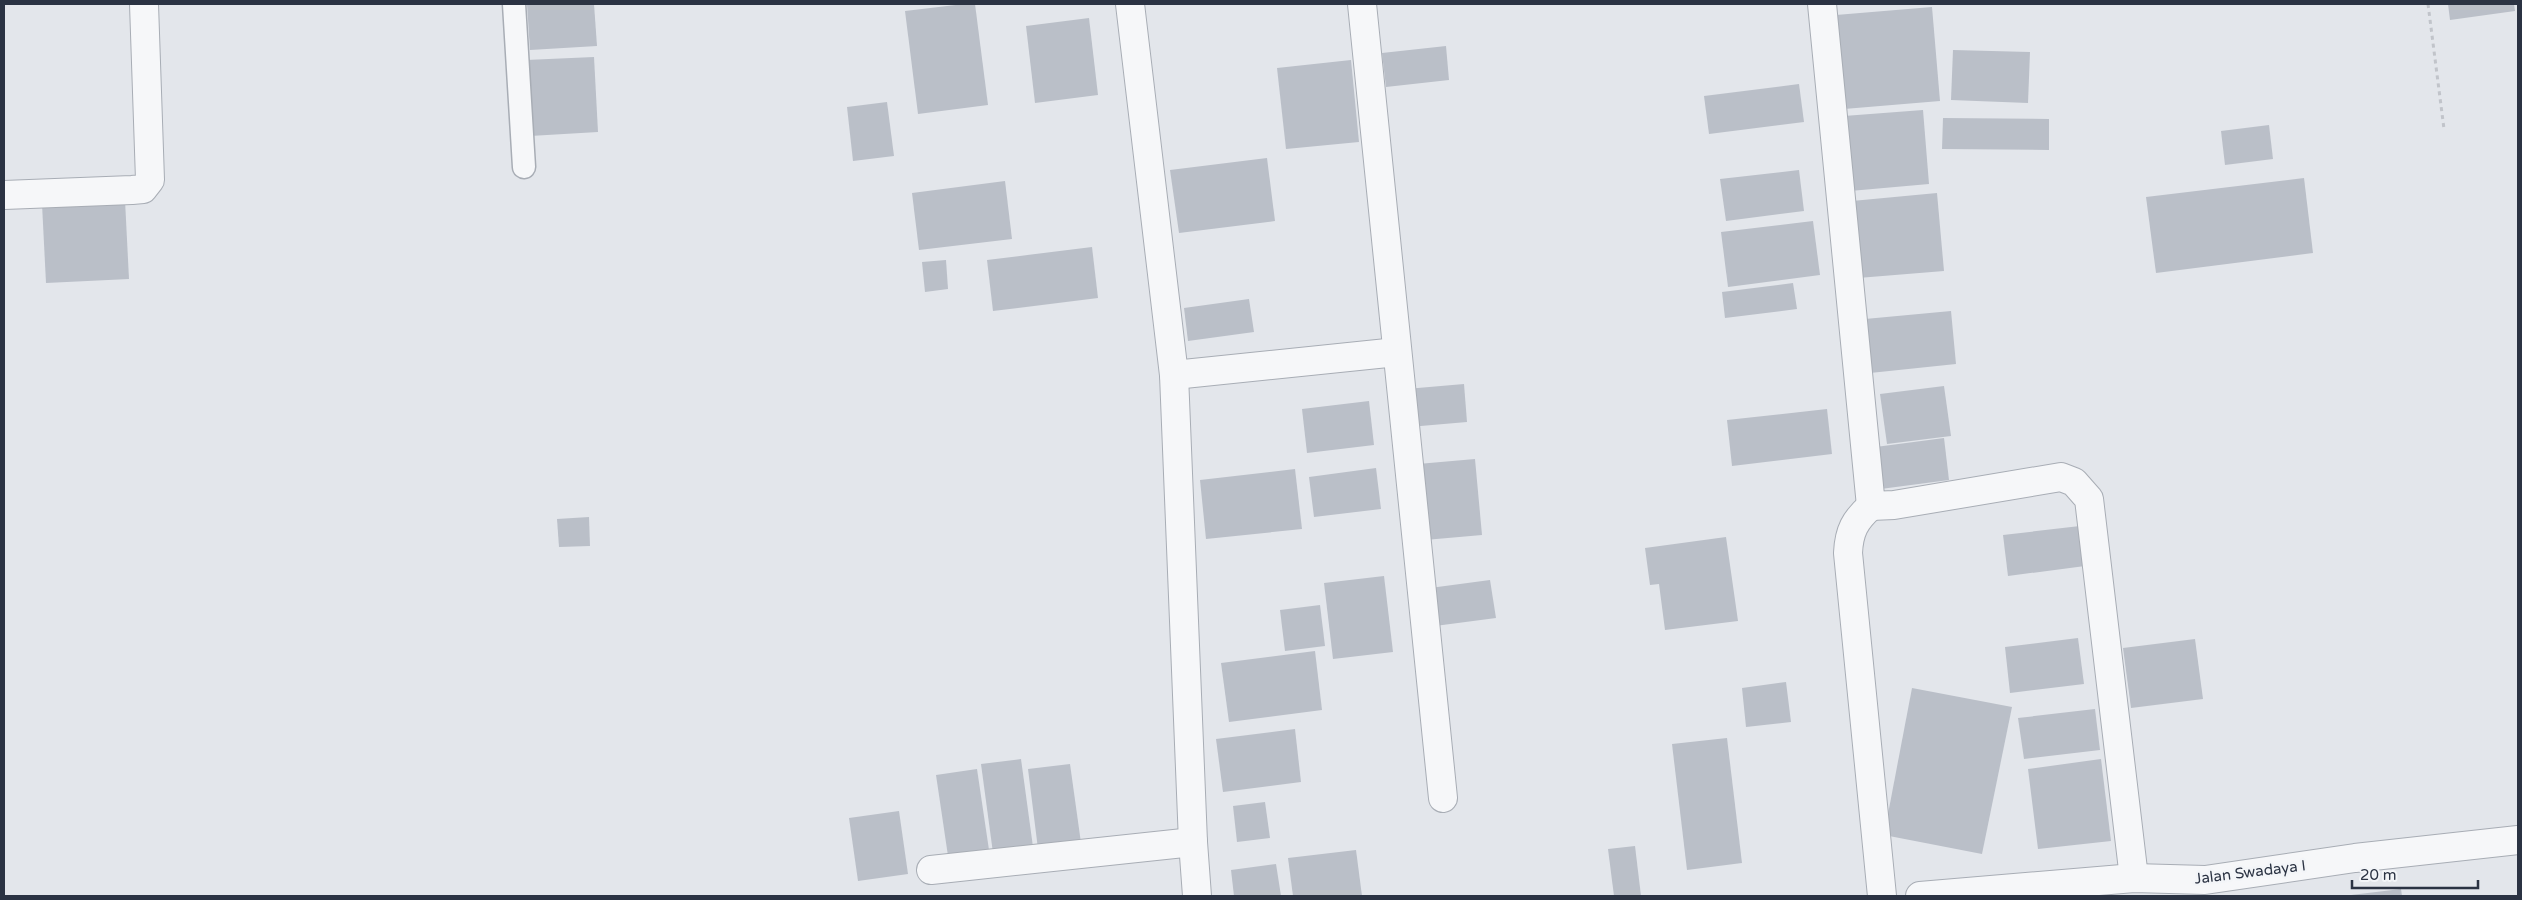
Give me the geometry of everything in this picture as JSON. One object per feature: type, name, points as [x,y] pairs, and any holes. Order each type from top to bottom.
[{"type":"street","points":[[4,195],[132,190],[143,188],[150,180],[144,4]]},
{"type":"street","points":[[1130,4],[1174,375],[1193,842],[1197,896]]},
{"type":"street","points":[[1362,4],[1443,798]]},
{"type":"street","points":[[1822,4],[1871,506]]},
{"type":"street","points":[[1174,375],[1397,352]]},
{"type":"street","points":[[1882,896],[1848,553],[1851,529],[1856,519],[1871,506],[1894,505],[2062,477],[2074,482],[2089,498],[2134,878]]},
{"type":"street","name":"Jalan Swadaya I","points":[[1920,896],[2134,878],[2207,888],[2355,858],[2518,840]]},
{"type":"street","points":[[931,870],[1193,842]]},
{"type":"lane","points":[[514,4],[524,168]]},
{"type":"path","points":[[2428,4],[2444,129]]},
{"type":"building","points":[[527,4],[594,4],[597,46],[530,50]]},
{"type":"building","points":[[975,4],[988,105],[918,114],[905,11]]},
{"type":"building","points":[[2448,4],[2514,4],[2515,11],[2450,20]]},
{"type":"building","points":[[1932,7],[1940,101],[1844,109],[1836,15]]},
{"type":"building","points":[[1089,18],[1098,95],[1035,103],[1026,26]]},
{"type":"building","points":[[1446,46],[1449,80],[1386,87],[1382,53]]},
{"type":"building","points":[[1953,50],[2030,52],[2028,103],[1951,100]]},
{"type":"building","points":[[594,57],[598,132],[530,136],[526,60]]},
{"type":"building","points":[[1351,60],[1359,142],[1286,149],[1277,68]]},
{"type":"building","points":[[1799,84],[1804,122],[1709,134],[1704,96]]},
{"type":"building","points":[[887,102],[894,156],[853,161],[847,107]]},
{"type":"building","points":[[1923,110],[1929,184],[1850,191],[1844,116]]},
{"type":"building","points":[[1943,118],[2049,119],[2049,150],[1942,149]]},
{"type":"building","points":[[2269,125],[2273,159],[2225,165],[2221,131]]},
{"type":"building","points":[[1267,158],[1275,221],[1179,233],[1170,170]]},
{"type":"building","points":[[1799,170],[1804,211],[1726,221],[1720,179]]},
{"type":"building","points":[[2304,178],[2313,253],[2156,273],[2146,197]]},
{"type":"building","points":[[1005,181],[1012,239],[919,250],[912,193]]},
{"type":"building","points":[[1937,193],[1944,271],[1858,278],[1852,201]]},
{"type":"building","points":[[125,200],[129,279],[46,283],[42,204]]},
{"type":"building","points":[[1813,221],[1820,275],[1728,287],[1721,232]]},
{"type":"building","points":[[1092,247],[1098,298],[993,311],[987,260]]},
{"type":"building","points":[[946,260],[948,289],[925,292],[922,262]]},
{"type":"building","points":[[1793,283],[1797,309],[1725,318],[1722,292]]},
{"type":"building","points":[[1249,299],[1254,332],[1188,341],[1184,308]]},
{"type":"building","points":[[1951,311],[1956,364],[1870,373],[1865,319]]},
{"type":"building","points":[[1464,384],[1467,422],[1409,427],[1406,389]]},
{"type":"building","points":[[1944,386],[1951,436],[1887,444],[1880,394]]},
{"type":"building","points":[[1369,401],[1374,445],[1307,453],[1302,409]]},
{"type":"building","points":[[1827,409],[1832,454],[1732,466],[1727,420]]},
{"type":"building","points":[[1944,438],[1949,480],[1873,490],[1868,448]]},
{"type":"building","points":[[1475,459],[1482,535],[1425,540],[1418,464]]},
{"type":"building","points":[[1376,468],[1381,509],[1314,517],[1309,477]]},
{"type":"building","points":[[1295,469],[1302,529],[1206,539],[1200,480]]},
{"type":"building","points":[[589,517],[590,546],[559,547],[557,519]]},
{"type":"building","points":[[2080,526],[2085,566],[2008,576],[2003,535]]},
{"type":"building","points":[[1726,537],[1738,621],[1665,630],[1659,584],[1650,585],[1645,548]]},
{"type":"building","points":[[1384,576],[1393,652],[1333,659],[1324,583]]},
{"type":"building","points":[[1490,580],[1496,618],[1435,626],[1430,588]]},
{"type":"building","points":[[1320,605],[1325,646],[1285,651],[1280,610]]},
{"type":"building","points":[[2078,638],[2084,684],[2010,693],[2005,647]]},
{"type":"building","points":[[2195,639],[2203,699],[2131,708],[2123,648]]},
{"type":"building","points":[[1315,651],[1322,710],[1229,722],[1221,663]]},
{"type":"building","points":[[1786,682],[1791,722],[1746,727],[1742,688]]},
{"type":"building","points":[[1912,688],[2012,707],[1982,854],[1884,835]]},
{"type":"building","points":[[2095,709],[2100,750],[2024,759],[2018,718]]},
{"type":"building","points":[[1295,729],[1301,782],[1223,792],[1216,739]]},
{"type":"building","points":[[1727,738],[1742,863],[1687,870],[1672,744]]},
{"type":"building","points":[[1021,759],[1033,847],[993,853],[981,764]]},
{"type":"building","points":[[2101,759],[2111,841],[2038,849],[2028,769]]},
{"type":"building","points":[[1070,764],[1081,843],[1038,849],[1028,769]]},
{"type":"building","points":[[977,769],[989,850],[948,856],[936,775]]},
{"type":"building","points":[[1265,802],[1270,838],[1237,842],[1233,806]]},
{"type":"building","points":[[899,811],[908,874],[858,881],[849,818]]},
{"type":"building","points":[[1635,846],[1641,896],[1614,896],[1608,849]]},
{"type":"building","points":[[1356,850],[1362,896],[1293,896],[1288,858]]},
{"type":"building","points":[[1276,864],[1281,896],[1234,896],[1231,870]]},
{"type":"building","points":[[2401,889],[2402,896],[2351,896],[2351,895]]}]
